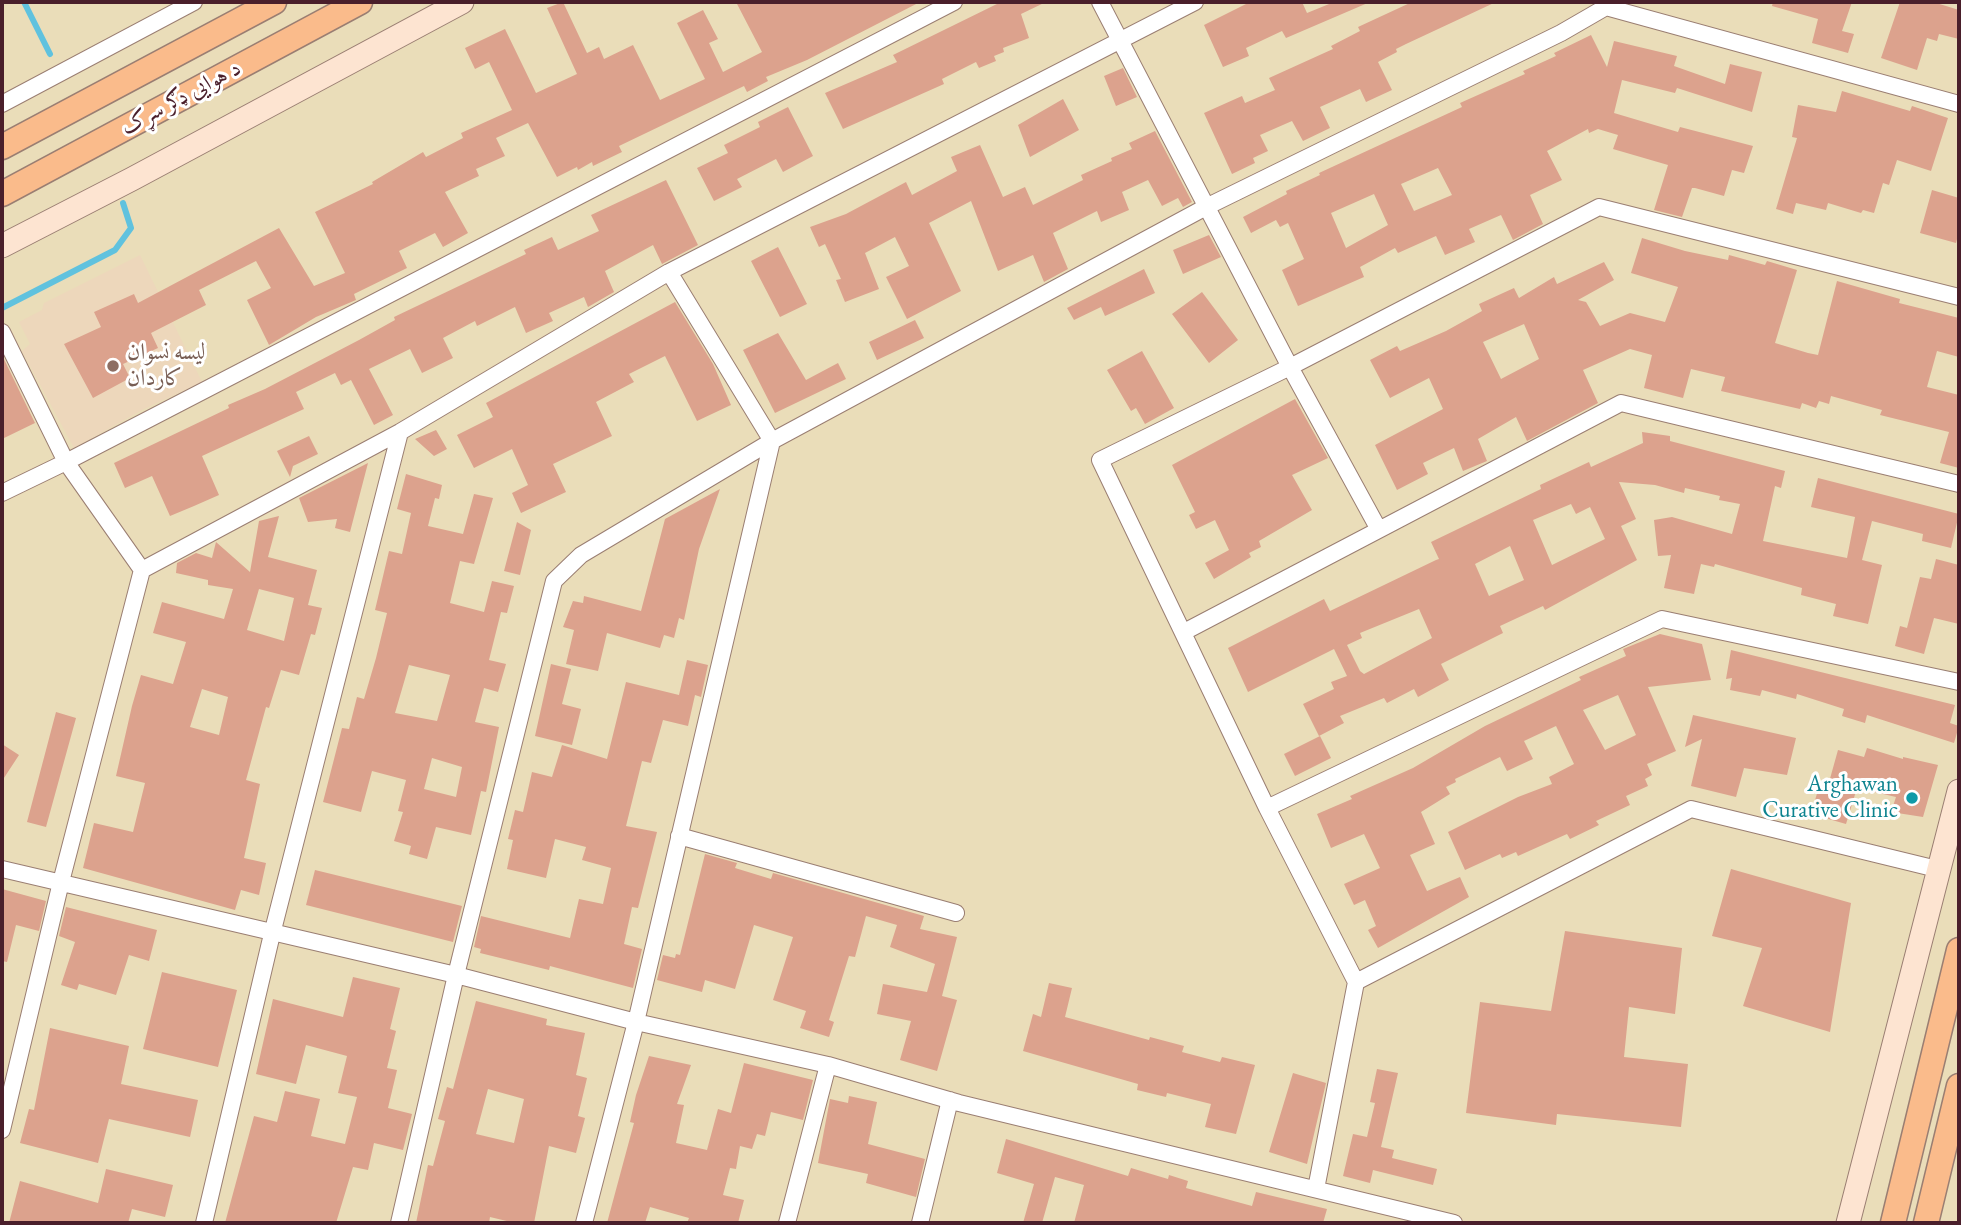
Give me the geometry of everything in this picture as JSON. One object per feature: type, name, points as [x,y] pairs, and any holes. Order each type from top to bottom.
[{"type":"main road","name":"د هوایی ډګر سړک","points":[[2,147],[274,2]]},
{"type":"main road","name":"د هوایی ډګر سړک","points":[[2,194],[360,2]]},
{"type":"main road","points":[[1894,1223],[1959,950]]},
{"type":"main road","points":[[1926,1223],[1959,1086]]},
{"type":"street","points":[[2,104],[194,2]]},
{"type":"street","points":[[2,246],[462,2]]},
{"type":"street","points":[[2,493],[66,463],[954,2]]},
{"type":"street","points":[[1100,2],[1290,367],[1378,528]]},
{"type":"street","points":[[2,1130],[61,883],[142,570],[400,432],[669,272],[1195,2]]},
{"type":"street","points":[[399,1223],[456,975],[554,581],[582,555],[772,440],[1206,207],[1606,8],[1959,104]]},
{"type":"street","points":[[1316,1189],[1356,982],[1267,808],[1100,460],[1290,367],[1599,207],[1959,297]]},
{"type":"street","points":[[584,1223],[636,1022],[772,440],[669,272]]},
{"type":"street","points":[[2,332],[66,463],[142,570]]},
{"type":"street","points":[[1184,632],[1621,403],[1959,484]]},
{"type":"street","points":[[204,1223],[272,934],[400,432]]},
{"type":"street","points":[[1267,808],[1662,619],[1959,682]]},
{"type":"street","points":[[1849,1223],[1959,791]]},
{"type":"street","points":[[1356,982],[1691,809],[1941,870]]},
{"type":"street","points":[[679,836],[956,913]]},
{"type":"street","points":[[2,869],[456,975],[636,1022],[828,1065],[950,1100],[1454,1223]]},
{"type":"street","points":[[787,1223],[828,1065]]},
{"type":"street","points":[[920,1223],[950,1100]]},
{"type":"shaded area","name":"لیسه نسوان کاردان","points":[[140,255],[202,382],[144,409],[74,448],[22,351],[30,344],[19,322],[42,310],[44,303]]},
{"type":"building","points":[[563,2],[587,53],[599,47],[604,59],[633,45],[660,100],[705,79],[677,23],[703,10],[718,39],[709,43],[723,72],[762,52],[736,2],[920,2],[807,60],[766,77],[768,81],[747,92],[744,86],[619,146],[622,152],[593,166],[592,162],[557,177],[528,123],[496,138],[505,156],[476,169],[479,176],[445,192],[468,233],[443,247],[435,233],[399,251],[407,268],[354,294],[356,300],[316,317],[269,345],[247,300],[271,288],[256,261],[199,290],[206,305],[151,333],[158,348],[123,364],[130,378],[93,398],[64,344],[101,327],[94,312],[134,294],[138,303],[279,228],[314,286],[345,273],[315,212],[373,184],[372,182],[423,152],[426,157],[463,138],[461,133],[512,110],[489,62],[475,69],[465,48],[505,29],[536,93],[577,74],[547,8]]},
{"type":"building","points":[[1001,2],[1046,2],[1021,14],[1029,38],[1003,48],[1004,52],[994,56],[996,61],[979,68],[976,62],[942,79],[944,84],[843,129],[825,93],[897,62],[893,55]]},
{"type":"building","points":[[1250,2],[1302,2],[1307,13],[1334,2],[1370,2],[1286,38],[1282,31],[1246,48],[1249,56],[1223,67],[1204,25]]},
{"type":"building","points":[[1412,2],[1496,2],[1396,49],[1397,52],[1378,62],[1392,90],[1366,102],[1360,89],[1320,107],[1330,128],[1303,141],[1292,121],[1260,135],[1268,151],[1253,158],[1255,163],[1232,174],[1204,113],[1242,96],[1245,103],[1275,90],[1269,78],[1333,49],[1331,46],[1360,31],[1358,27]]},
{"type":"building","points":[[1773,2],[1852,2],[1842,31],[1854,34],[1848,53],[1812,43],[1818,19],[1772,6]]},
{"type":"building","points":[[1900,2],[1933,2],[1959,10],[1959,39],[1939,34],[1937,41],[1927,38],[1917,70],[1881,58]]},
{"type":"building","points":[[1591,35],[1607,67],[1614,41],[1677,56],[1674,66],[1725,84],[1730,64],[1762,72],[1752,112],[1677,88],[1675,93],[1622,80],[1614,113],[1678,132],[1680,127],[1753,146],[1744,173],[1732,170],[1724,196],[1692,188],[1682,217],[1654,210],[1668,165],[1613,149],[1618,135],[1598,129],[1589,133],[1588,129],[1547,151],[1562,180],[1530,195],[1543,224],[1513,240],[1501,215],[1469,229],[1475,242],[1445,255],[1436,236],[1398,253],[1395,248],[1360,267],[1364,277],[1298,306],[1282,270],[1304,259],[1288,223],[1280,227],[1276,220],[1251,233],[1243,217],[1287,194],[1286,191],[1320,175],[1319,173],[1462,107],[1460,103],[1525,74],[1523,71],[1556,56],[1554,53]],"holes":[[[1438,168],[1452,195],[1414,211],[1401,184]],[[1374,194],[1388,225],[1346,248],[1331,213]]]},
{"type":"building","points":[[1123,68],[1137,97],[1116,106],[1104,76]]},
{"type":"building","points":[[1842,91],[1910,111],[1912,106],[1948,118],[1931,171],[1897,160],[1889,185],[1883,183],[1874,213],[1863,210],[1861,213],[1828,203],[1826,210],[1796,203],[1793,214],[1776,209],[1797,138],[1792,137],[1798,105],[1836,112]]},
{"type":"building","points":[[1063,99],[1079,130],[1030,157],[1018,125]]},
{"type":"building","points":[[788,107],[813,156],[783,172],[776,159],[737,179],[742,187],[714,201],[697,168],[728,153],[724,145],[760,127],[758,122]]},
{"type":"building","points":[[1155,131],[1192,202],[1183,207],[1178,198],[1162,206],[1148,180],[1122,192],[1129,210],[1101,222],[1097,211],[1053,233],[1068,269],[1044,282],[1033,255],[998,271],[971,201],[929,223],[961,291],[907,319],[886,277],[909,266],[895,237],[865,253],[879,289],[845,302],[836,280],[841,279],[825,244],[819,247],[810,227],[846,214],[906,182],[912,195],[957,171],[951,157],[980,145],[1003,197],[1025,187],[1033,205],[1083,180],[1081,175],[1112,161],[1111,158],[1132,149],[1129,143]]},
{"type":"building","points":[[666,180],[698,245],[662,264],[653,245],[605,271],[614,292],[588,307],[584,297],[549,313],[553,321],[526,333],[515,307],[477,326],[475,321],[443,338],[453,358],[422,373],[410,349],[369,369],[393,415],[374,425],[351,380],[341,385],[335,373],[296,392],[304,409],[202,456],[219,495],[194,506],[170,516],[152,476],[125,488],[114,463],[229,408],[228,405],[265,389],[359,340],[395,320],[394,317],[526,254],[524,250],[552,237],[558,250],[599,231],[591,215]]},
{"type":"building","points":[[1932,190],[1959,198],[1959,231],[1956,243],[1920,233]]},
{"type":"building","points":[[1209,235],[1221,257],[1183,274],[1173,250]]},
{"type":"building","points":[[1642,238],[1728,260],[1729,255],[1765,265],[1767,261],[1797,270],[1775,343],[1818,355],[1837,281],[1900,299],[1899,303],[1959,318],[1959,357],[1937,351],[1927,387],[1959,395],[1959,468],[1940,463],[1949,432],[1880,415],[1882,410],[1831,396],[1829,404],[1819,401],[1816,408],[1802,403],[1800,409],[1721,391],[1725,377],[1691,369],[1683,398],[1644,388],[1652,355],[1630,349],[1583,370],[1598,403],[1527,441],[1516,417],[1478,439],[1487,461],[1463,471],[1454,448],[1423,463],[1428,474],[1397,490],[1375,445],[1443,409],[1429,378],[1390,398],[1370,360],[1397,346],[1400,351],[1446,331],[1482,311],[1479,304],[1514,288],[1519,298],[1554,277],[1557,284],[1604,262],[1614,280],[1578,300],[1586,302],[1600,326],[1630,313],[1665,322],[1678,287],[1631,273]],"holes":[[[1524,324],[1539,359],[1501,379],[1483,342]]]},
{"type":"building","points":[[778,247],[807,304],[780,317],[751,261]]},
{"type":"building","points":[[1144,269],[1155,293],[1105,316],[1101,307],[1074,320],[1067,308]]},
{"type":"building","points":[[1202,292],[1238,340],[1209,363],[1172,314]]},
{"type":"building","points":[[675,302],[713,364],[731,405],[697,421],[665,356],[629,374],[634,382],[596,402],[612,436],[553,464],[566,492],[521,513],[512,493],[528,485],[512,449],[474,468],[457,435],[493,417],[486,403]]},
{"type":"building","points":[[915,320],[924,338],[877,360],[869,342]]},
{"type":"building","points":[[778,333],[806,380],[838,363],[846,379],[775,413],[743,350]]},
{"type":"building","points":[[1142,351],[1174,408],[1145,424],[1136,408],[1131,411],[1107,370]]},
{"type":"building","points":[[2,355],[35,423],[2,439]]},
{"type":"building","points":[[1295,399],[1328,458],[1292,475],[1312,510],[1259,541],[1261,547],[1249,553],[1251,557],[1214,579],[1205,563],[1229,550],[1215,520],[1196,529],[1189,515],[1195,512],[1172,465]]},
{"type":"building","points":[[436,430],[447,449],[434,456],[415,439]]},
{"type":"building","points":[[1642,432],[1670,436],[1670,441],[1785,471],[1781,488],[1775,486],[1763,541],[1847,558],[1855,517],[1811,507],[1818,478],[1959,514],[1951,548],[1922,541],[1923,534],[1872,521],[1862,560],[1882,565],[1868,624],[1833,616],[1836,604],[1801,595],[1802,588],[1715,564],[1714,567],[1701,564],[1694,594],[1664,588],[1671,555],[1658,556],[1654,520],[1672,517],[1732,534],[1740,504],[1685,488],[1684,493],[1655,485],[1619,482],[1636,519],[1621,526],[1637,560],[1545,610],[1543,606],[1500,626],[1503,633],[1441,664],[1449,680],[1418,697],[1414,689],[1387,703],[1384,698],[1340,716],[1344,723],[1319,736],[1303,704],[1334,689],[1331,682],[1347,676],[1334,649],[1248,692],[1228,648],[1324,599],[1330,611],[1439,559],[1431,542],[1541,489],[1540,485],[1589,462],[1591,467],[1643,443]],"holes":[[[1571,504],[1576,514],[1590,507],[1605,539],[1552,565],[1533,520]],[[1510,546],[1524,580],[1489,596],[1475,564]],[[1419,609],[1432,638],[1364,674],[1347,645],[1362,638],[1360,633]]]},
{"type":"building","points":[[309,436],[318,454],[293,466],[290,477],[277,451]]},
{"type":"building","points":[[368,463],[350,532],[335,528],[337,519],[308,522],[299,498]]},
{"type":"building","points":[[406,474],[442,485],[439,499],[435,498],[428,526],[463,534],[474,494],[493,498],[474,564],[460,561],[450,603],[484,612],[492,581],[514,586],[507,613],[501,612],[489,660],[506,664],[498,692],[484,688],[475,722],[499,727],[486,792],[481,791],[471,835],[436,827],[427,859],[409,854],[411,846],[394,841],[403,812],[398,811],[406,780],[372,771],[361,812],[323,802],[342,728],[349,729],[357,697],[364,699],[376,658],[387,613],[375,610],[389,551],[402,554],[411,513],[397,509]],"holes":[[[409,665],[450,675],[437,721],[395,713]],[[432,758],[462,767],[456,797],[424,789]]]},
{"type":"building","points":[[720,489],[699,549],[684,620],[679,618],[674,638],[664,635],[660,648],[607,633],[598,671],[566,664],[574,630],[563,627],[573,601],[583,603],[584,596],[641,611],[665,519]]},
{"type":"building","points":[[279,516],[268,557],[317,570],[308,605],[322,608],[315,635],[311,634],[299,675],[281,670],[269,708],[266,707],[246,780],[260,784],[244,858],[266,863],[259,895],[241,890],[235,910],[83,868],[94,823],[133,832],[145,783],[116,776],[132,706],[141,675],[173,684],[186,642],[153,633],[162,602],[224,619],[233,589],[208,585],[208,580],[176,573],[177,563],[196,553],[212,558],[216,542],[250,572],[259,521]],"holes":[[[259,589],[294,598],[284,641],[247,630]],[[202,689],[228,697],[219,735],[190,727]]]},
{"type":"building","points":[[517,522],[531,530],[520,575],[504,571]]},
{"type":"building","points":[[1936,559],[1959,565],[1959,624],[1934,618],[1924,654],[1895,646],[1900,626],[1907,628],[1920,577],[1931,579]]},
{"type":"building","points":[[1660,634],[1702,644],[1711,680],[1648,687],[1676,751],[1647,764],[1652,775],[1645,779],[1648,786],[1626,796],[1630,805],[1596,821],[1599,825],[1570,839],[1567,834],[1518,856],[1516,852],[1502,858],[1500,854],[1465,870],[1448,832],[1518,797],[1552,784],[1549,777],[1574,764],[1556,726],[1524,741],[1533,759],[1507,771],[1500,757],[1455,779],[1456,782],[1446,787],[1450,794],[1421,812],[1435,844],[1410,855],[1427,891],[1460,877],[1469,897],[1378,948],[1368,930],[1376,926],[1365,900],[1354,905],[1344,884],[1380,868],[1364,834],[1331,848],[1317,814],[1413,768],[1485,726],[1626,656],[1623,649]],"holes":[[[1618,695],[1636,735],[1605,750],[1583,710]]]},
{"type":"building","points":[[1731,650],[1955,705],[1950,723],[1959,726],[1954,743],[1867,715],[1865,723],[1842,716],[1844,709],[1797,694],[1796,699],[1762,690],[1760,696],[1730,690],[1732,678],[1726,679]]},
{"type":"building","points":[[687,660],[708,665],[701,697],[695,695],[688,726],[663,720],[651,763],[642,761],[626,826],[657,832],[638,908],[632,907],[624,944],[642,949],[633,988],[550,966],[549,970],[480,953],[481,949],[474,947],[481,916],[570,938],[579,899],[603,904],[611,868],[582,860],[586,847],[555,839],[546,878],[507,869],[513,840],[508,839],[515,810],[523,812],[532,772],[552,777],[562,745],[607,759],[626,682],[679,695]]},
{"type":"building","points":[[551,664],[571,669],[562,704],[581,709],[572,745],[535,736]]},
{"type":"building","points":[[56,712],[76,718],[46,827],[27,822]]},
{"type":"building","points":[[1693,715],[1796,738],[1787,775],[1744,768],[1736,797],[1691,786],[1702,739],[1685,747]]},
{"type":"building","points":[[1320,736],[1331,758],[1295,776],[1284,754]]},
{"type":"building","points":[[2,744],[19,755],[2,781]]},
{"type":"building","points":[[1867,748],[1903,759],[1938,765],[1923,817],[1891,812],[1896,797],[1857,788],[1846,824],[1811,814],[1818,790],[1826,793],[1838,750],[1864,757]]},
{"type":"building","points":[[705,854],[737,863],[735,868],[771,879],[773,873],[924,916],[920,929],[957,937],[942,996],[957,1000],[937,1071],[900,1060],[911,1021],[877,1014],[883,984],[927,992],[935,964],[890,947],[897,925],[866,916],[855,957],[849,956],[829,1020],[834,1022],[829,1037],[800,1028],[806,1011],[773,1000],[793,937],[754,925],[735,989],[705,980],[702,992],[657,980],[663,955],[675,958],[676,954],[680,955]]},
{"type":"building","points":[[1731,869],[1851,903],[1830,1032],[1743,1006],[1762,948],[1712,936]]},
{"type":"building","points":[[315,870],[462,906],[453,942],[306,905]]},
{"type":"building","points":[[2,889],[46,901],[39,931],[16,925],[7,962],[2,961]]},
{"type":"building","points":[[66,907],[157,930],[149,961],[129,955],[116,995],[79,984],[77,990],[61,985],[75,942],[59,936]]},
{"type":"building","points":[[1565,931],[1682,948],[1675,1014],[1629,1007],[1624,1057],[1688,1064],[1681,1127],[1557,1114],[1556,1125],[1466,1113],[1480,1002],[1551,1011]]},
{"type":"building","points":[[162,972],[237,990],[218,1067],[143,1049]]},
{"type":"building","points":[[353,977],[400,988],[390,1029],[396,1031],[387,1068],[397,1070],[388,1108],[412,1114],[403,1150],[374,1143],[368,1170],[353,1167],[336,1223],[225,1223],[254,1116],[277,1122],[285,1091],[320,1099],[311,1136],[345,1144],[357,1097],[338,1093],[347,1056],[306,1045],[296,1084],[256,1074],[273,999],[343,1017]]},
{"type":"building","points":[[1049,983],[1072,988],[1065,1017],[1149,1040],[1150,1037],[1184,1046],[1182,1052],[1220,1062],[1222,1057],[1255,1065],[1236,1134],[1205,1127],[1211,1104],[1167,1093],[1166,1097],[1137,1090],[1138,1084],[1023,1051],[1033,1014],[1041,1017]]},
{"type":"building","points":[[476,1001],[547,1019],[546,1025],[585,1033],[576,1075],[587,1078],[578,1116],[585,1118],[576,1153],[549,1146],[534,1223],[515,1223],[490,1217],[489,1223],[416,1223],[428,1165],[433,1166],[445,1121],[438,1119],[447,1087],[453,1089]],"holes":[[[488,1089],[524,1099],[514,1143],[476,1134]]]},
{"type":"building","points":[[50,1028],[129,1046],[121,1084],[198,1100],[190,1137],[109,1119],[98,1163],[20,1143],[29,1109],[34,1110]]},
{"type":"building","points":[[649,1056],[691,1065],[677,1104],[684,1105],[676,1143],[707,1150],[718,1109],[731,1113],[744,1063],[813,1080],[803,1120],[771,1112],[765,1136],[757,1134],[752,1149],[740,1146],[736,1169],[730,1168],[723,1195],[744,1200],[738,1223],[687,1223],[689,1218],[650,1207],[645,1223],[607,1223],[634,1123],[630,1122],[636,1095]]},
{"type":"building","points":[[1377,1069],[1398,1073],[1381,1147],[1394,1150],[1392,1158],[1437,1169],[1433,1185],[1373,1170],[1370,1183],[1343,1176],[1353,1134],[1367,1137],[1375,1103],[1370,1102]]},
{"type":"building","points":[[1293,1073],[1326,1083],[1307,1164],[1269,1152]]},
{"type":"building","points":[[849,1096],[877,1102],[868,1144],[925,1159],[916,1197],[866,1183],[868,1174],[818,1163],[830,1099],[848,1103]]},
{"type":"building","points":[[1006,1139],[1128,1176],[1131,1168],[1168,1179],[1169,1175],[1188,1181],[1186,1188],[1252,1206],[1256,1192],[1327,1209],[1323,1223],[1074,1223],[1084,1185],[1055,1177],[1042,1223],[1023,1223],[1034,1184],[997,1173]]},
{"type":"building","points":[[106,1169],[173,1185],[165,1217],[132,1209],[128,1223],[9,1223],[20,1181],[98,1203]]},
{"type":"waterway","points":[[24,2],[50,54]]},
{"type":"waterway","points":[[2,308],[115,250],[131,228],[123,203]]},
{"type":"place","name":"لیسه نسوان کاردان","points":[[113,366]]},
{"type":"place","name":"Arghawan Curative Clinic","points":[[1912,798]]}]
